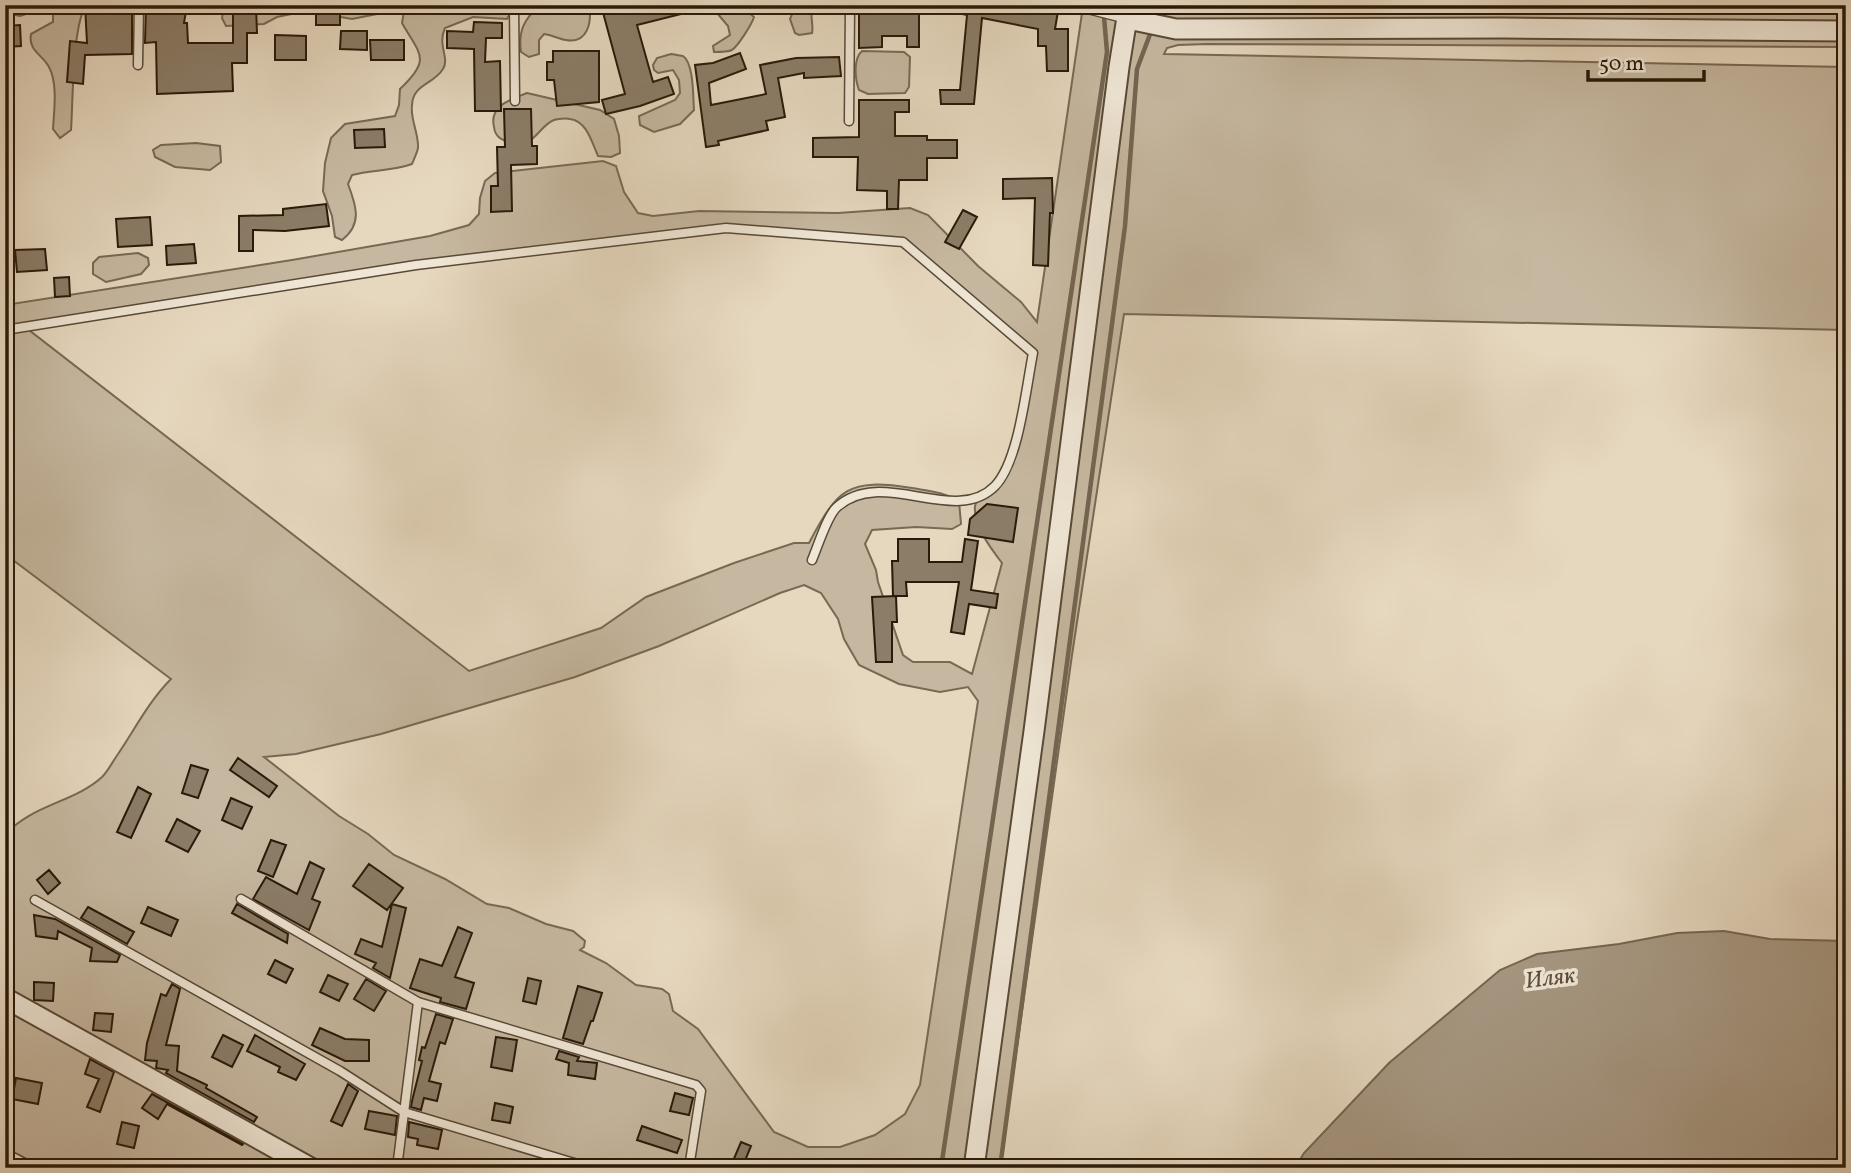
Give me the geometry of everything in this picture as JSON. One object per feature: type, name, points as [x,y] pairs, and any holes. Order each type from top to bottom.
[{"type":"street","points":[[974,1168],[1036,717],[1119,67],[1128,16],[1176,29],[1846,31]]},
{"type":"street","points":[[5,998],[311,1168]]},
{"type":"lane","points":[[138,65],[139,5]]},
{"type":"lane","points":[[514,5],[515,101]]},
{"type":"lane","points":[[849,121],[850,5]]},
{"type":"lane","points":[[1072,5],[1089,11],[1128,16]]},
{"type":"lane","points":[[5,330],[415,265],[726,228],[903,242],[1032,353],[1012,456],[996,485],[978,499],[959,501],[883,492],[854,495],[835,509],[811,560]]},
{"type":"lane","points":[[241,899],[418,1002],[696,1085],[701,1091],[689,1168]]},
{"type":"lane","points":[[35,900],[340,1071],[404,1112],[591,1168]]},
{"type":"lane","points":[[397,1168],[418,1002]]},
{"type":"lane","points":[[5,1153],[34,1168]]},
{"type":"shaded area","points":[[5,5],[87,5],[78,28],[71,130],[60,138],[53,129],[55,98],[52,74],[31,40],[31,34],[53,22],[53,13],[45,8],[20,16],[5,13]]},
{"type":"shaded area","points":[[224,5],[386,5],[387,8],[382,13],[352,19],[306,11],[277,17],[264,24],[226,26],[222,18]]},
{"type":"shaded area","points":[[405,5],[510,5],[511,12],[507,19],[473,17],[445,28],[442,40],[445,65],[413,98],[412,116],[418,148],[412,164],[352,175],[348,184],[355,207],[355,221],[349,234],[342,240],[335,237],[332,216],[323,191],[325,163],[331,138],[345,124],[395,116],[400,89],[416,71],[420,57],[402,23]]},
{"type":"shaded area","points":[[540,5],[589,5],[589,25],[584,35],[573,40],[544,34],[539,40],[539,54],[529,57],[521,52],[521,32],[526,20]]},
{"type":"shaded area","points":[[796,5],[813,5],[812,33],[795,33],[790,19]]},
{"type":"shaded area","points":[[1139,5],[1846,5],[1846,47],[1207,44],[1178,45],[1167,48],[1164,54],[1846,67],[1846,330],[1124,314],[1072,655],[1000,1168],[41,1168],[5,1150],[5,835],[27,817],[79,792],[102,777],[149,706],[171,679],[5,554],[5,305],[430,236],[469,225],[479,214],[485,181],[495,173],[603,161],[616,166],[624,192],[638,213],[653,216],[699,211],[838,213],[910,208],[928,215],[978,266],[1021,302],[1037,322],[1083,6],[1132,21]],"holes":[[[726,228],[903,242],[1033,353],[1022,415],[1009,460],[999,478],[975,506],[980,529],[1002,563],[972,674],[950,662],[913,662],[903,655],[865,544],[872,530],[916,527],[952,529],[961,524],[959,501],[930,491],[890,485],[873,485],[847,491],[828,510],[809,543],[794,543],[734,563],[646,597],[601,628],[469,671],[29,330],[416,268]],[[804,585],[821,593],[838,619],[844,639],[859,665],[899,684],[940,692],[968,687],[978,701],[920,1085],[905,1114],[875,1135],[840,1147],[808,1147],[774,1132],[698,1029],[673,1011],[669,994],[662,989],[636,985],[606,963],[580,950],[585,941],[573,931],[546,924],[509,908],[487,904],[445,879],[394,855],[264,757],[296,754],[381,734],[575,677],[659,646]]]},
{"type":"shaded area","points":[[723,6],[742,7],[754,17],[751,25],[732,50],[714,52],[713,46],[730,35],[728,26],[717,13]]},
{"type":"shaded area","points":[[862,51],[904,52],[910,57],[909,87],[905,93],[868,94],[859,90],[856,64]]},
{"type":"shaded area","points":[[671,54],[683,56],[687,60],[694,110],[680,124],[654,132],[640,125],[639,116],[675,100],[680,93],[679,80],[673,70],[658,73],[654,70],[653,65],[657,58]]},
{"type":"shaded area","points":[[527,93],[600,110],[614,119],[620,153],[611,157],[598,156],[585,128],[568,119],[548,123],[524,143],[517,144],[500,138],[493,120],[498,108]]},
{"type":"shaded area","points":[[196,143],[220,146],[221,162],[210,170],[175,167],[155,157],[153,150],[161,145]]},
{"type":"shaded area","points":[[138,253],[148,258],[149,265],[141,274],[106,282],[93,274],[93,263],[99,257]]},
{"type":"water","name":"Иляк","points":[[1724,931],[1770,939],[1846,941],[1846,1168],[1295,1168],[1304,1153],[1389,1063],[1500,970],[1537,954],[1619,944],[1677,933]]},
{"type":"building","points":[[85,5],[132,5],[132,54],[85,55],[83,84],[67,82],[70,41],[87,43]]},
{"type":"building","points":[[146,5],[187,5],[184,23],[187,23],[188,43],[233,43],[233,7],[256,7],[257,33],[247,33],[247,63],[232,63],[233,91],[157,94],[156,42],[145,43]]},
{"type":"building","points":[[601,5],[696,5],[697,10],[637,25],[653,82],[668,77],[674,94],[606,114],[602,100],[625,94]]},
{"type":"building","points":[[859,5],[919,5],[919,47],[907,47],[907,36],[882,36],[882,47],[859,48]]},
{"type":"building","points":[[948,5],[1008,5],[1028,9],[1031,5],[1058,11],[1055,29],[1068,29],[1068,71],[1047,71],[1046,46],[1038,46],[1038,29],[982,18],[974,104],[941,104],[940,90],[960,90],[967,15],[948,11]]},
{"type":"building","points":[[316,9],[340,9],[340,25],[316,25]]},
{"type":"building","points":[[474,22],[502,23],[502,38],[486,38],[485,62],[500,61],[501,111],[475,111],[474,49],[447,48],[447,31],[473,32]]},
{"type":"building","points":[[20,25],[21,46],[5,47],[5,26]]},
{"type":"building","points":[[341,31],[367,31],[367,50],[340,49]]},
{"type":"building","points":[[275,35],[306,36],[306,60],[275,60]]},
{"type":"building","points":[[370,40],[404,40],[404,60],[371,60]]},
{"type":"building","points":[[553,51],[599,51],[599,102],[557,106],[554,80],[547,80],[547,62],[553,62]]},
{"type":"building","points":[[740,53],[746,69],[709,83],[711,105],[766,94],[760,65],[796,58],[839,57],[841,76],[804,78],[804,73],[778,78],[785,117],[766,121],[768,130],[718,141],[719,145],[706,147],[695,65],[713,63]]},
{"type":"building","points":[[859,100],[909,100],[909,112],[895,112],[895,136],[957,140],[957,158],[927,158],[927,180],[899,180],[898,209],[887,209],[887,191],[857,190],[858,157],[813,157],[813,138],[859,137]]},
{"type":"building","points":[[504,109],[531,109],[532,146],[537,146],[537,164],[511,165],[512,211],[491,212],[491,186],[498,186],[497,147],[505,147]]},
{"type":"building","points":[[384,129],[385,147],[355,148],[354,130]]},
{"type":"building","points":[[1052,178],[1053,213],[1050,213],[1048,266],[1033,265],[1035,198],[1003,199],[1003,179]]},
{"type":"building","points":[[326,204],[329,226],[285,231],[253,230],[253,251],[239,251],[239,216],[283,215],[283,209]]},
{"type":"building","points":[[963,210],[977,217],[959,249],[945,242]]},
{"type":"building","points":[[150,217],[152,245],[118,247],[116,219]]},
{"type":"building","points":[[194,244],[196,263],[167,265],[166,246]]},
{"type":"building","points":[[45,249],[47,270],[17,272],[15,250]]},
{"type":"building","points":[[69,277],[70,296],[55,297],[54,278]]},
{"type":"building","points":[[987,504],[1018,508],[1013,542],[968,535],[970,519]]},
{"type":"building","points":[[898,539],[929,539],[929,562],[962,562],[965,539],[978,541],[971,590],[998,594],[996,608],[969,604],[964,634],[951,632],[959,582],[906,582],[907,596],[893,596],[892,561],[898,561]]},
{"type":"building","points":[[896,596],[897,622],[892,622],[892,662],[876,662],[872,597]]},
{"type":"building","points":[[238,758],[277,786],[269,797],[230,770]]},
{"type":"building","points":[[191,765],[208,770],[198,798],[182,793]]},
{"type":"building","points":[[138,787],[151,794],[131,838],[117,832]]},
{"type":"building","points":[[231,798],[252,807],[242,829],[222,820]]},
{"type":"building","points":[[177,819],[200,831],[188,852],[166,841]]},
{"type":"building","points":[[271,840],[286,845],[273,877],[258,871]]},
{"type":"building","points":[[310,862],[324,869],[312,899],[320,902],[309,930],[253,899],[266,877],[297,894]]},
{"type":"building","points":[[369,864],[403,888],[387,910],[353,886]]},
{"type":"building","points":[[49,870],[60,883],[48,894],[37,880]]},
{"type":"building","points":[[237,904],[288,934],[287,943],[232,913]]},
{"type":"building","points":[[392,904],[406,908],[390,978],[373,968],[376,963],[355,954],[361,939],[382,947]]},
{"type":"building","points":[[88,907],[134,932],[127,944],[81,918]]},
{"type":"building","points":[[148,907],[178,920],[171,936],[141,923]]},
{"type":"building","points":[[34,915],[55,919],[120,955],[117,962],[90,961],[92,948],[58,931],[57,939],[36,936]]},
{"type":"building","points":[[458,927],[472,933],[455,977],[474,983],[466,1009],[440,1002],[441,998],[410,988],[420,959],[442,966]]},
{"type":"building","points":[[275,960],[293,969],[286,983],[268,974]]},
{"type":"building","points":[[328,975],[348,984],[339,1001],[320,992]]},
{"type":"building","points":[[528,978],[541,981],[536,1004],[523,1001]]},
{"type":"building","points":[[366,979],[386,991],[374,1011],[354,999]]},
{"type":"building","points":[[34,982],[54,983],[53,1001],[34,1000]]},
{"type":"building","points":[[172,984],[180,989],[166,1045],[179,1046],[177,1071],[207,1085],[206,1088],[257,1117],[254,1122],[166,1073],[168,1070],[156,1068],[157,1061],[145,1060],[161,994],[166,996]]},
{"type":"building","points":[[578,986],[602,993],[583,1044],[563,1038]]},
{"type":"building","points":[[95,1013],[113,1014],[111,1032],[93,1030]]},
{"type":"building","points":[[436,1014],[453,1019],[445,1044],[440,1042],[429,1081],[441,1084],[437,1101],[424,1098],[421,1110],[411,1107],[422,1061],[419,1060],[422,1047],[425,1048]]},
{"type":"building","points":[[320,1028],[345,1039],[369,1040],[369,1061],[345,1061],[312,1045]]},
{"type":"building","points":[[223,1035],[243,1045],[232,1067],[212,1057]]},
{"type":"building","points":[[255,1035],[305,1064],[296,1080],[278,1072],[280,1067],[247,1051]]},
{"type":"building","points":[[496,1037],[517,1040],[512,1071],[491,1067]]},
{"type":"building","points":[[559,1051],[579,1057],[577,1061],[597,1063],[595,1079],[568,1075],[569,1063],[556,1059]]},
{"type":"building","points":[[90,1059],[114,1072],[100,1112],[87,1107],[99,1079],[85,1074]]},
{"type":"building","points":[[16,1078],[42,1083],[38,1104],[12,1099]]},
{"type":"building","points":[[348,1084],[358,1091],[342,1126],[331,1121]]},
{"type":"building","points":[[675,1093],[693,1098],[689,1115],[670,1111]]},
{"type":"building","points":[[152,1094],[243,1144],[167,1104],[158,1119],[142,1108]]},
{"type":"building","points":[[495,1103],[513,1107],[510,1123],[492,1120]]},
{"type":"building","points":[[369,1111],[397,1116],[395,1135],[365,1129]]},
{"type":"building","points":[[122,1122],[139,1126],[134,1148],[117,1144]]},
{"type":"building","points":[[409,1122],[442,1130],[438,1149],[417,1145],[418,1139],[408,1137]]},
{"type":"building","points":[[642,1126],[682,1140],[677,1153],[637,1140]]},
{"type":"building","points":[[741,1142],[751,1146],[742,1168],[730,1168]]},
{"type":"waterway","points":[[941,1168],[1107,52],[1103,5]]},
{"type":"waterway","points":[[1155,21],[1161,5]]},
{"type":"waterway","points":[[1000,1168],[1125,226],[1137,69],[1152,29]]}]
